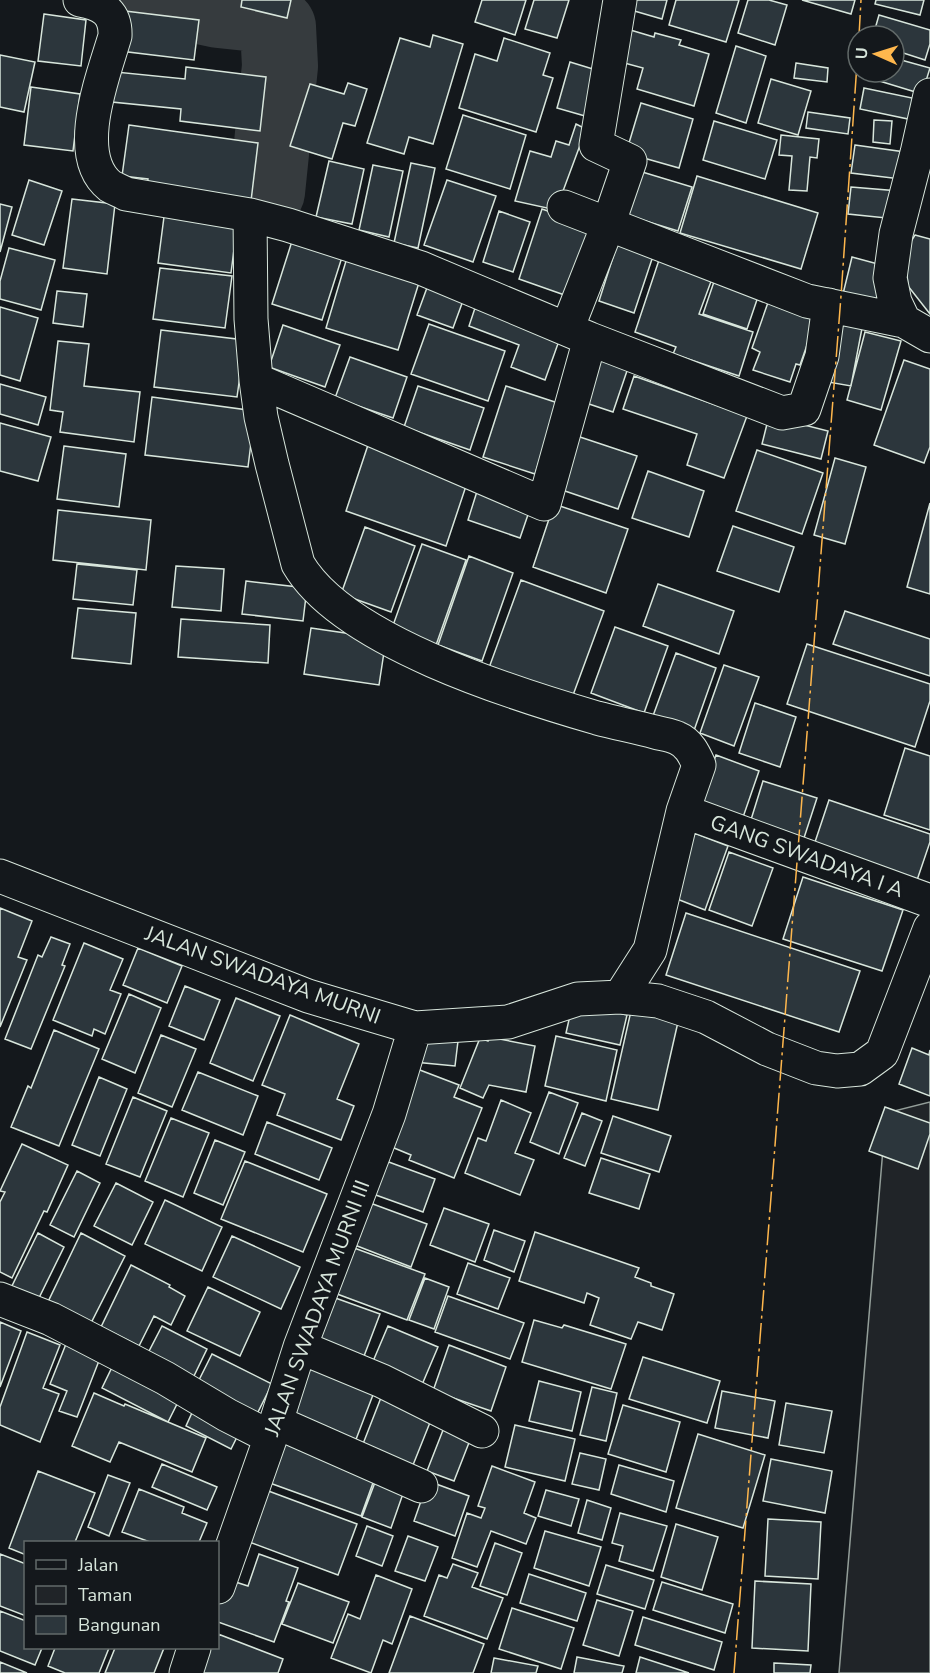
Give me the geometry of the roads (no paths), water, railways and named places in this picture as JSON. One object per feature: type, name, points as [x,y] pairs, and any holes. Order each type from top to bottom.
[{"type":"street","points":[[256,380],[544,504],[579,334],[608,225],[630,161],[596,146],[620,0]]},
{"type":"street","points":[[94,6],[116,25],[115,36],[91,118],[91,138],[96,165],[102,177],[111,186],[126,194],[266,219],[421,268],[579,334],[782,413],[804,409],[822,356],[828,305]]},
{"type":"street","points":[[917,328],[895,302],[890,278],[896,234],[930,95]]},
{"type":"street","points":[[564,207],[807,301],[917,328]]},
{"type":"street","points":[[266,219],[251,319],[256,380],[261,417],[298,564],[311,584],[363,625],[413,651],[482,681],[598,718],[678,738],[693,750],[699,765],[683,811],[650,950],[620,997]]},
{"type":"street","name":"GANG SWADAYA I A","points":[[683,811],[930,901]]},
{"type":"street","name":"JALAN SWADAYA MURNI","points":[[0,876],[308,996],[415,1028],[508,1022],[578,999],[620,997],[658,1001],[706,1017],[768,1049],[816,1068],[837,1071],[860,1069],[882,1053],[930,928]]},
{"type":"street","name":"JALAN SWADAYA MURNI III","points":[[219,1584],[300,1347],[385,1124],[415,1028]]},
{"type":"street","points":[[0,1299],[35,1311],[61,1324],[165,1378],[227,1415],[273,1429],[420,1486]]},
{"type":"street","points":[[300,1347],[382,1382],[482,1431]]},
{"type":"street","points":[[186,1673],[193,1649]]},
{"type":"waterway","points":[[144,0],[164,4],[181,2],[219,10],[257,14],[278,27],[280,66],[267,192]]}]
